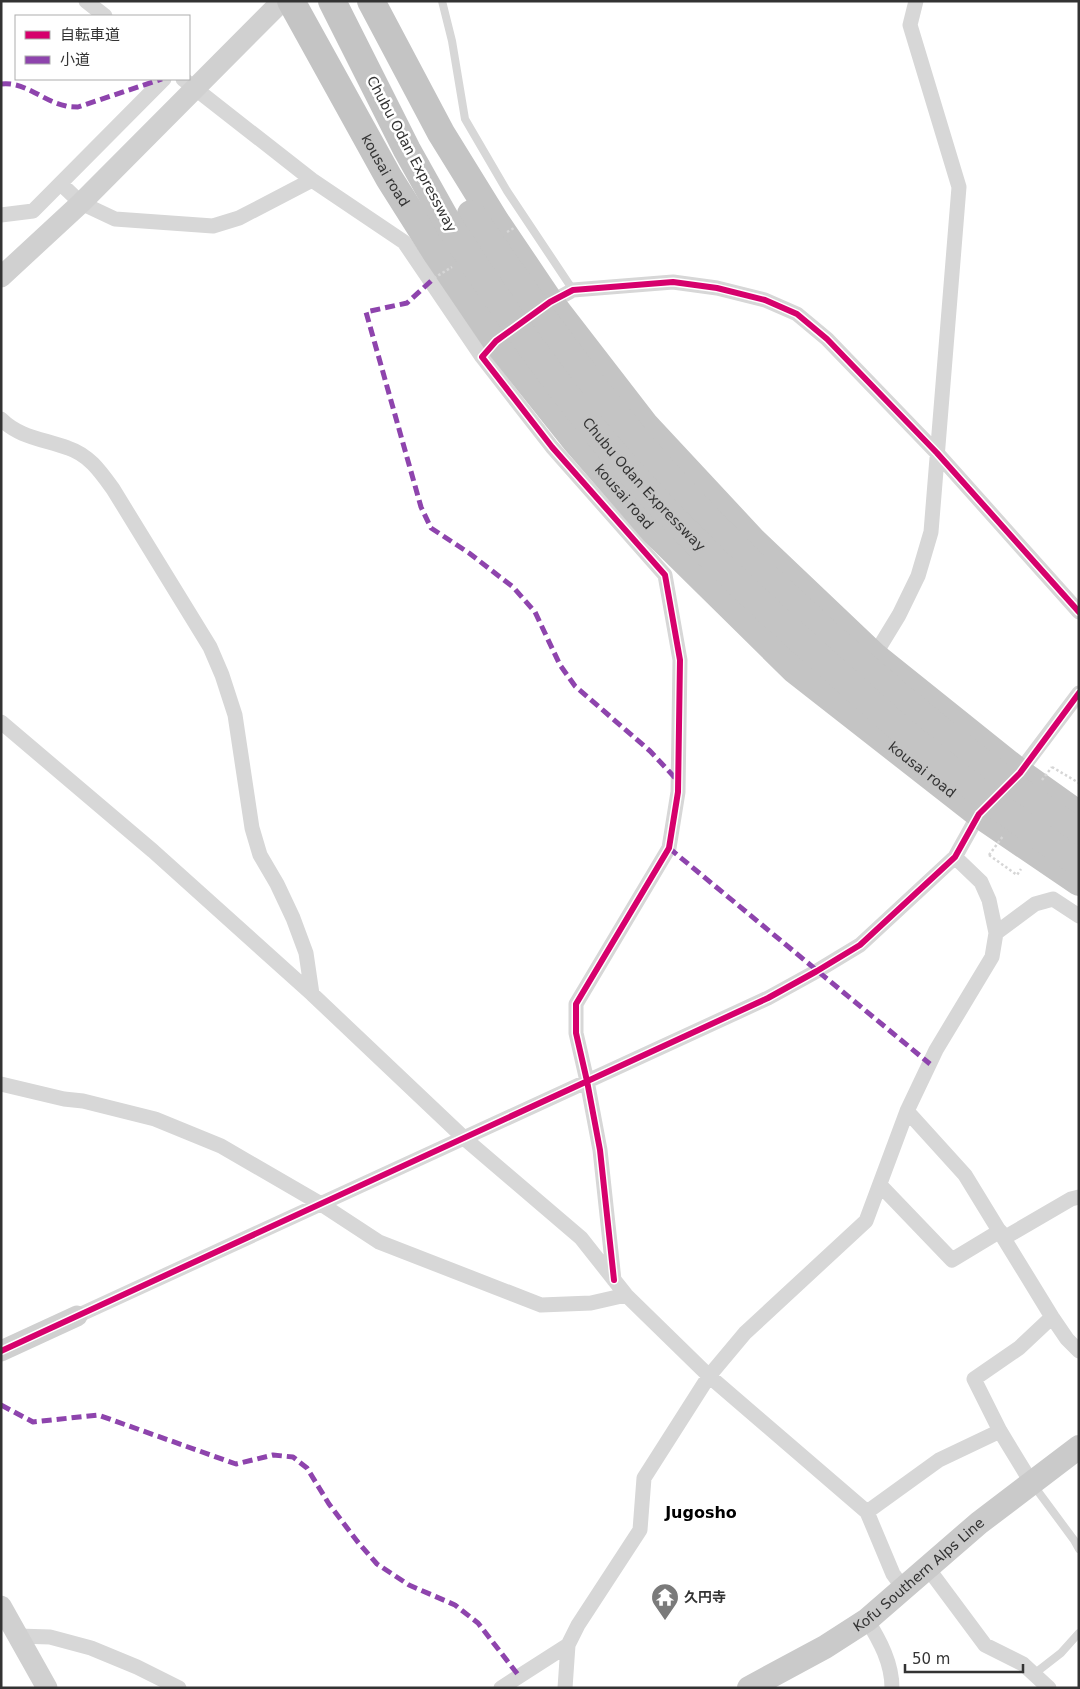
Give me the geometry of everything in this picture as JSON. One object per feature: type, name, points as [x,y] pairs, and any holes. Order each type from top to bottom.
[{"type":"highway","name":"kousai road","points":[[291,1],[389,178],[437,254],[489,349],[576,440],[654,531],[788,663],[979,814],[1079,882]]},
{"type":"highway","name":"Chubu Odan Expressway","points":[[332,1],[407,150],[449,225],[555,380],[616,456],[690,537],[766,611],[905,733],[986,797],[1036,834],[1079,862]]},
{"type":"highway","name":"Chubu Odan Expressway","points":[[352,1],[424,134],[471,214],[576,365],[637,441],[708,520],[785,596],[921,714],[985,766],[1079,832]]},
{"type":"highway","points":[[371,1],[441,133],[496,222],[562,296],[645,425],[754,542],[874,656],[1020,773],[1079,815]]},
{"type":"main road","name":"Kofu Southern Alps Line","points":[[760,1685],[867,1620],[979,1523],[1079,1447]]},
{"type":"street","points":[[86,1],[104,15]]},
{"type":"street","points":[[1,277],[81,204],[189,83],[282,1]]},
{"type":"street","points":[[874,656],[899,615],[918,576],[931,532],[959,187],[910,25],[916,1]]},
{"type":"street","points":[[1,215],[33,211],[163,80]]},
{"type":"street","points":[[189,83],[312,180],[404,242],[489,349],[552,447],[665,576],[680,660],[678,792],[669,848],[576,1004],[576,1033],[600,1150],[614,1280]]},
{"type":"street","points":[[61,184],[81,204],[115,219],[212,226],[239,218],[312,180]]},
{"type":"street","points":[[489,349],[562,296],[674,282],[717,288],[765,300],[797,314],[827,339],[937,453],[1079,612]]},
{"type":"street","points":[[1,418],[26,436],[70,448],[96,465],[113,489],[210,647],[222,675],[235,716],[252,828],[260,855],[277,884],[293,918],[306,953],[312,994]]},
{"type":"street","points":[[1,1351],[768,998],[817,972],[860,945],[955,857],[979,814],[1020,773],[1079,693]]},
{"type":"street","points":[[1,722],[153,851],[312,994],[464,1138],[581,1238],[626,1295],[709,1376],[867,1512],[893,1574],[904,1588]]},
{"type":"street","points":[[565,1688],[568,1645],[578,1625],[640,1530],[644,1478],[709,1376],[745,1334],[866,1221],[907,1112],[936,1050],[992,957],[996,932],[989,900],[980,882],[955,857]]},
{"type":"street","points":[[996,932],[1035,904],[1053,899],[1079,916]]},
{"type":"street","points":[[1,1084],[64,1099],[83,1101],[155,1119],[221,1146],[321,1204],[379,1242],[541,1305],[591,1303],[626,1295]]},
{"type":"street","points":[[907,1112],[965,1174],[1052,1317],[1067,1339],[1079,1352]]},
{"type":"street","points":[[880,1185],[952,1260],[1079,1197]]},
{"type":"street","points":[[1031,1482],[1000,1431],[974,1379],[1019,1348],[1052,1317]]},
{"type":"street","points":[[867,1512],[939,1460],[1000,1431]]},
{"type":"street","points":[[928,1567],[985,1645],[1023,1664],[1049,1688]]},
{"type":"street","points":[[1,1606],[12,1634],[47,1688]]},
{"type":"street","points":[[867,1620],[885,1650],[892,1688]]},
{"type":"street","points":[[12,1634],[50,1638],[90,1648],[137,1667],[179,1688]]},
{"type":"street","points":[[501,1688],[568,1645]]},
{"type":"lane","points":[[442,1],[452,41],[465,119],[507,191],[562,296]]},
{"type":"lane","points":[[1031,1482],[1079,1549]]},
{"type":"lane","points":[[1034,1674],[1079,1633]]},
{"type":"path","points":[[1052,767],[1079,783]]},
{"type":"path","points":[[989,855],[1017,874],[1021,868],[1015,864]]},
{"type":"marked path","points":[[1,84],[18,86],[58,104],[78,107],[159,80]]},
{"type":"marked path","points":[[431,281],[407,303],[366,312],[421,507],[431,528],[469,553],[513,587],[535,612],[560,665],[575,686],[650,751],[679,782]]},
{"type":"marked path","points":[[669,848],[930,1064]]},
{"type":"marked path","points":[[1,1405],[33,1422],[98,1415],[236,1464],[273,1455],[293,1457],[307,1468],[329,1504],[377,1564],[409,1585],[455,1605],[478,1623],[519,1676]]},
{"type":"cycle path","points":[[614,1280],[600,1150],[576,1033],[576,1004],[669,848],[678,792],[680,660],[665,575],[552,447],[482,357],[496,341],[550,302],[573,290],[673,282],[717,288],[765,300],[797,314],[827,339],[937,453],[1079,612]]},
{"type":"cycle path","points":[[1,1351],[768,998],[860,945],[955,857],[979,814],[1020,773],[1079,693]]},
{"type":"place","name":"久円寺","points":[[665,1621]]},
{"type":"district","name":"Jugosho","points":[[701,1512]]}]
